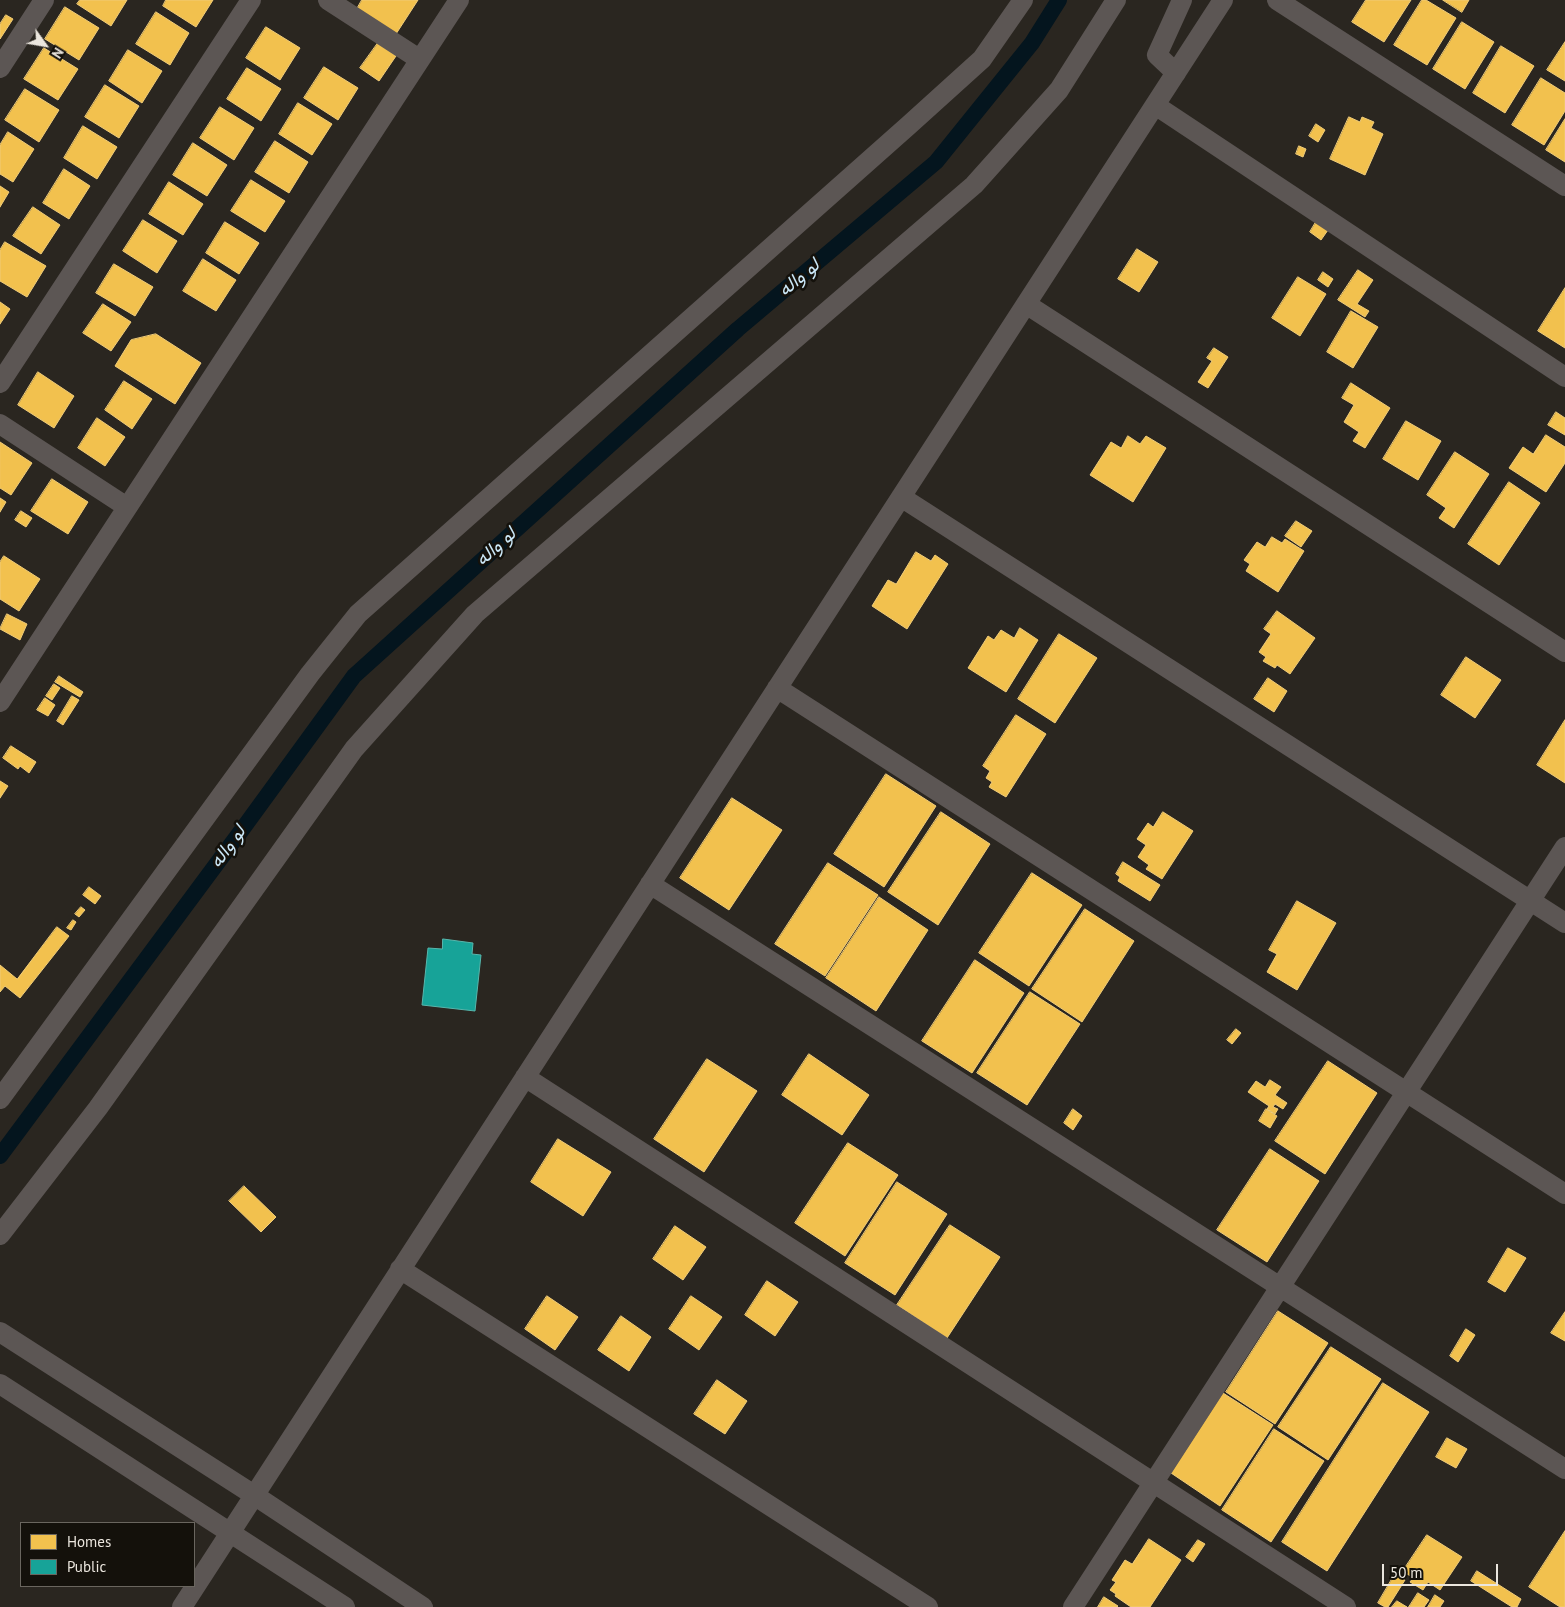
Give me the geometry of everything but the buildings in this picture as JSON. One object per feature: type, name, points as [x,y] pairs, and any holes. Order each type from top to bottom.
[{"type":"street","points":[[0,68],[44,0]]},
{"type":"street","points":[[0,383],[251,0]]},
{"type":"street","points":[[328,0],[419,59]]},
{"type":"street","points":[[0,702],[459,0]]},
{"type":"street","points":[[0,1099],[310,674],[358,614],[909,126],[982,59],[1023,0]]},
{"type":"street","points":[[0,1235],[98,1108],[354,749],[475,614],[974,185],[1059,90],[1116,0]]},
{"type":"street","points":[[1176,73],[1158,55],[1182,0]]},
{"type":"street","points":[[195,1587],[1223,0]]},
{"type":"street","points":[[1277,0],[1565,186]]},
{"type":"street","points":[[1155,105],[1565,377]]},
{"type":"street","points":[[1026,304],[1565,652]]},
{"type":"street","points":[[0,424],[127,507]]},
{"type":"street","points":[[902,497],[1565,924]]},
{"type":"street","points":[[777,688],[1565,1194]]},
{"type":"street","points":[[1073,1607],[1565,847]]},
{"type":"street","points":[[650,884],[1565,1469]]},
{"type":"street","points":[[525,1077],[1346,1607]]},
{"type":"street","points":[[400,1269],[928,1607]]},
{"type":"street","points":[[0,1332],[423,1607]]},
{"type":"street","points":[[0,1384],[346,1607]]},
{"type":"street","points":[[182,1607],[195,1587]]},
{"type":"waterway","name":"لو واله","points":[[0,1156],[354,676],[738,329],[936,162],[1032,43],[1059,0]]}]
